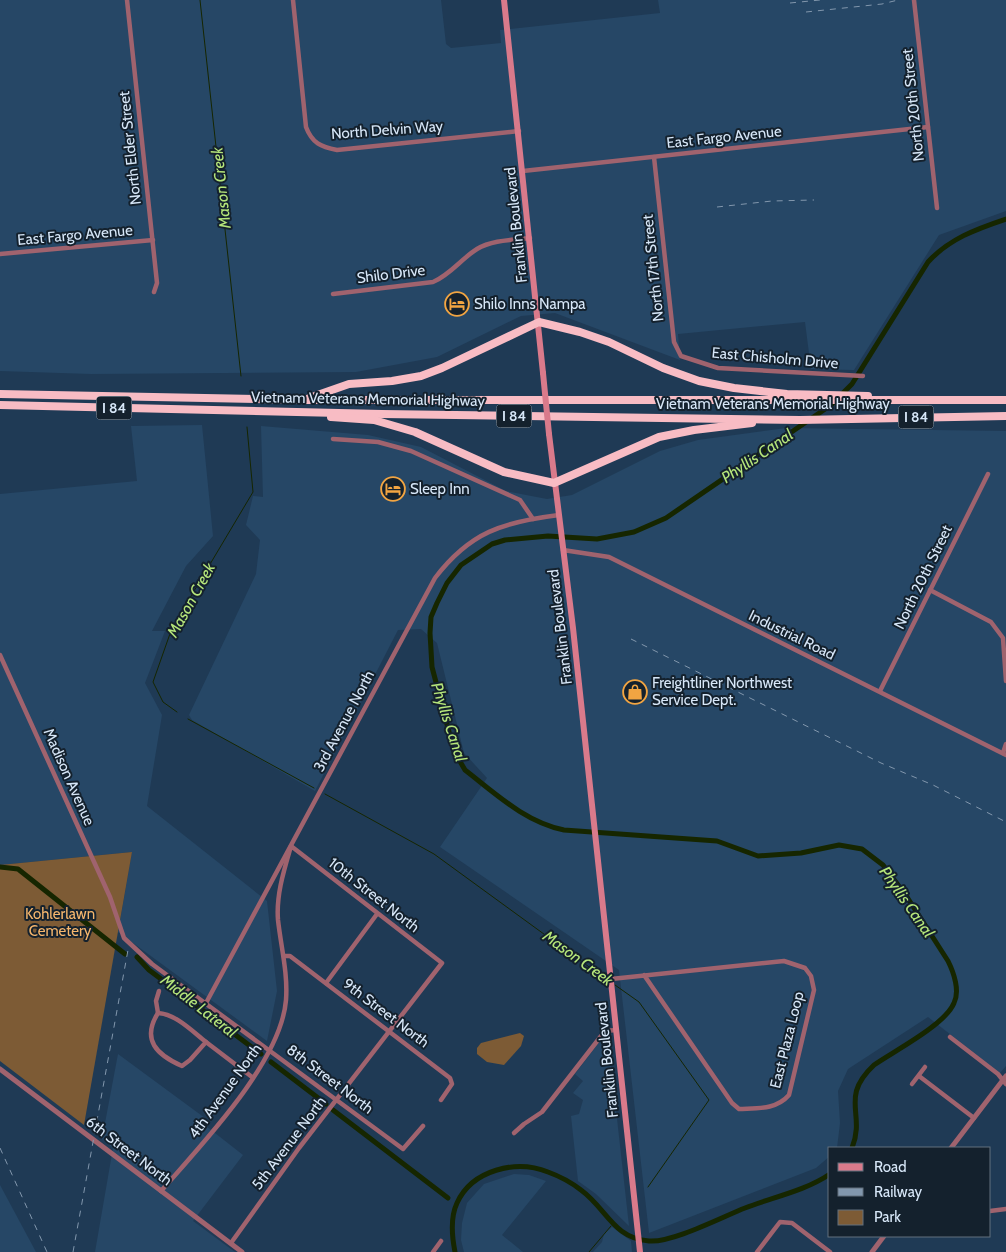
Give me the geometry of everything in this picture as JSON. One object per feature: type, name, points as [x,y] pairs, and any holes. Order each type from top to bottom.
[{"type":"highway","points":[[302,400],[350,384],[392,381],[421,376],[539,322],[580,332],[609,342],[663,368],[699,381],[734,388],[824,398],[853,396],[930,401]]},
{"type":"highway","name":"Vietnam Veterans Memorial Highway","points":[[0,394],[302,400],[824,398]]},
{"type":"highway","name":"I 84","points":[[824,398],[845,401],[1006,400]]},
{"type":"highway","name":"Vietnam Veterans Memorial Highway","points":[[0,405],[800,420],[1006,416]]},
{"type":"highway","points":[[229,410],[374,420],[422,435],[504,472],[554,483],[659,437],[738,424],[800,420]]},
{"type":"main road","name":"Franklin Boulevard","points":[[504,0],[539,322],[554,483],[562,532],[640,1249]]},
{"type":"street","name":"North Elder Street","points":[[127,0],[157,283],[154,292]]},
{"type":"street","name":"North Delvin Way","points":[[293,0],[306,127],[310,137],[316,144],[337,150],[519,131]]},
{"type":"street","name":"North 20th Street","points":[[914,0],[937,208]]},
{"type":"street","name":"East Fargo Avenue","points":[[523,172],[928,127]]},
{"type":"street","name":"North 17th Street","points":[[654,157],[675,348],[681,356],[698,363]]},
{"type":"street","name":"Shilo Drive","points":[[333,294],[433,282],[484,246],[530,238]]},
{"type":"street","name":"East Fargo Avenue","points":[[0,254],[153,240]]},
{"type":"street","name":"East Chisholm Drive","points":[[698,363],[718,368],[849,377],[863,376]]},
{"type":"street","points":[[333,439],[378,442],[410,451],[520,500],[533,519]]},
{"type":"street","name":"North 20th Street","points":[[880,692],[988,474]]},
{"type":"street","name":"3rd Avenue North","points":[[206,1003],[393,654],[439,573],[458,550],[492,529],[559,514]]},
{"type":"street","name":"Industrial Road","points":[[563,550],[608,557],[1004,754]]},
{"type":"street","points":[[930,590],[991,622],[1003,638],[1005,644],[1006,681]]},
{"type":"street","name":"Madison Avenue","points":[[0,655],[115,909]]},
{"type":"street","points":[[1004,754],[1006,744]]},
{"type":"street","name":"10th Street North","points":[[291,846],[442,963]]},
{"type":"street","name":"4th Avenue North","points":[[161,1191],[202,1144],[252,1078],[271,1050],[277,1037],[285,1006],[284,956],[278,919],[279,905],[283,874],[291,846]]},
{"type":"street","name":"8th Street North","points":[[115,909],[121,930],[129,943],[152,964],[403,1149],[423,1126]]},
{"type":"street","points":[[326,983],[377,914]]},
{"type":"street","name":"9th Street North","points":[[284,956],[290,956],[450,1078],[452,1084],[440,1100]]},
{"type":"street","name":"East Plaza Loop","points":[[610,979],[644,975],[784,961],[805,968],[811,976],[814,990],[789,1095],[784,1101],[764,1108],[739,1109],[732,1103],[644,975]]},
{"type":"street","name":"5th Avenue North","points":[[231,1243],[442,963]]},
{"type":"street","points":[[159,991],[156,1002],[158,1013],[150,1031],[153,1045],[166,1059],[182,1066],[206,1042]]},
{"type":"street","points":[[158,1013],[165,1013],[178,1020],[252,1078]]},
{"type":"street","points":[[514,1134],[520,1126],[542,1112],[605,1031],[616,1030]]},
{"type":"street","points":[[950,1037],[1005,1080],[952,1147]]},
{"type":"street","points":[[912,1084],[925,1067]]},
{"type":"street","name":"6th Street North","points":[[0,1069],[242,1252]]},
{"type":"street","points":[[919,1076],[974,1118]]},
{"type":"street","points":[[991,1211],[1006,1209]]},
{"type":"street","points":[[757,1252],[780,1222],[784,1221],[792,1222],[830,1252]]},
{"type":"street","points":[[872,1252],[883,1237]]},
{"type":"street","points":[[433,1252],[441,1241]]},
{"type":"shaded area","points":[[0,0],[441,0],[446,44],[451,48],[501,43],[500,30],[660,13],[658,0],[1006,0],[1006,211],[939,235],[854,370],[811,369],[805,322],[678,334],[680,360],[555,313],[521,316],[437,357],[356,372],[91,374],[0,371]]},
{"type":"shaded area","points":[[202,425],[213,536],[186,566],[152,631],[165,631],[145,683],[162,715],[147,806],[267,901],[277,991],[267,1041],[118,932],[132,852],[0,865],[0,494],[137,481],[131,426]]},
{"type":"shaded area","points":[[261,426],[368,435],[421,447],[506,491],[547,499],[572,495],[660,451],[698,440],[786,428],[1006,431],[1006,1066],[1000,1073],[928,1017],[848,1069],[838,1091],[840,1123],[837,1147],[828,1147],[828,1158],[816,1168],[649,1233],[619,970],[440,847],[487,778],[464,753],[437,643],[421,629],[398,630],[315,791],[192,720],[189,715],[256,574],[260,540],[246,525],[253,496],[263,497]]},
{"type":"shaded area","points":[[604,1036],[608,1038],[629,1226],[596,1194],[578,1181],[571,1116],[579,1114],[583,1100],[573,1093],[583,1081],[575,1074]]},
{"type":"shaded area","points":[[118,1054],[209,1121],[206,1126],[243,1155],[193,1221],[235,1252],[95,1252],[113,1148],[102,1139]]},
{"type":"shaded area","points":[[514,1174],[529,1175],[546,1181],[502,1235],[523,1252],[464,1252],[461,1240],[462,1223],[467,1203],[484,1184]]},
{"type":"shaded area","points":[[0,1185],[36,1252],[0,1252]]},
{"type":"shaded area","points":[[612,1227],[631,1241],[632,1252],[593,1252],[602,1242],[604,1234]]},
{"type":"green space","name":"Kohlerlawn Cemetery","points":[[132,852],[84,1125],[0,1061],[0,865]]},
{"type":"green space","points":[[520,1033],[524,1036],[521,1046],[504,1065],[487,1062],[477,1054],[477,1048],[481,1043]]},
{"type":"waterway","name":"Mason Creek","points":[[200,0],[241,376]]},
{"type":"waterway","name":"Phyllis Canal","points":[[852,1147],[856,1136],[855,1097],[864,1077],[874,1065],[941,1020],[949,1011],[956,998],[954,976],[948,961],[907,897],[883,865],[862,849],[839,845],[801,853],[758,856],[717,841],[564,830],[536,821],[512,806],[465,770],[454,751],[432,667],[431,617],[447,583],[461,565],[492,544],[505,540],[548,536],[597,539],[634,532],[666,518],[831,405],[852,384],[928,262],[954,241],[1006,219]]},
{"type":"waterway","name":"Mason Creek","points":[[177,712],[163,702],[153,682],[172,628],[253,492],[247,427]]},
{"type":"waterway","name":"Mason Creek","points":[[188,719],[314,788]]},
{"type":"waterway","name":"Mason Creek","points":[[325,794],[434,854],[607,980]]},
{"type":"waterway","name":"Middle Lateral","points":[[0,867],[18,869],[125,954]]},
{"type":"waterway","name":"Middle Lateral","points":[[137,957],[149,970],[261,1054]]},
{"type":"waterway","name":"Mason Creek","points":[[615,985],[639,1002],[709,1100],[648,1187]]},
{"type":"waterway","name":"Middle Lateral","points":[[271,1062],[326,1104]]},
{"type":"waterway","name":"Middle Lateral","points":[[333,1110],[448,1198]]},
{"type":"waterway","name":"Mason Creek","points":[[455,1252],[452,1221],[457,1203],[473,1182],[484,1175],[509,1167],[536,1168],[565,1180],[590,1198],[619,1229],[637,1239],[649,1241],[659,1241],[697,1229],[745,1208],[810,1185],[828,1175]]},
{"type":"waterway","name":"Mason Creek","points":[[589,1252],[611,1226]]},
{"type":"railway","points":[[790,3],[820,0]]},
{"type":"railway","points":[[806,12],[882,4],[898,0]]},
{"type":"railway","points":[[717,207],[772,201],[814,200]]},
{"type":"railway","points":[[631,639],[881,763],[933,785],[1006,822]]},
{"type":"railway","points":[[73,1252],[128,950]]},
{"type":"railway","points":[[0,1148],[47,1252]]},
{"type":"place","name":"Shilo Inns Nampa","points":[[457,304]]},
{"type":"place","name":"Sleep Inn","points":[[393,489]]},
{"type":"place","name":"Freightliner Northwest Service Dept.","points":[[635,692]]}]
